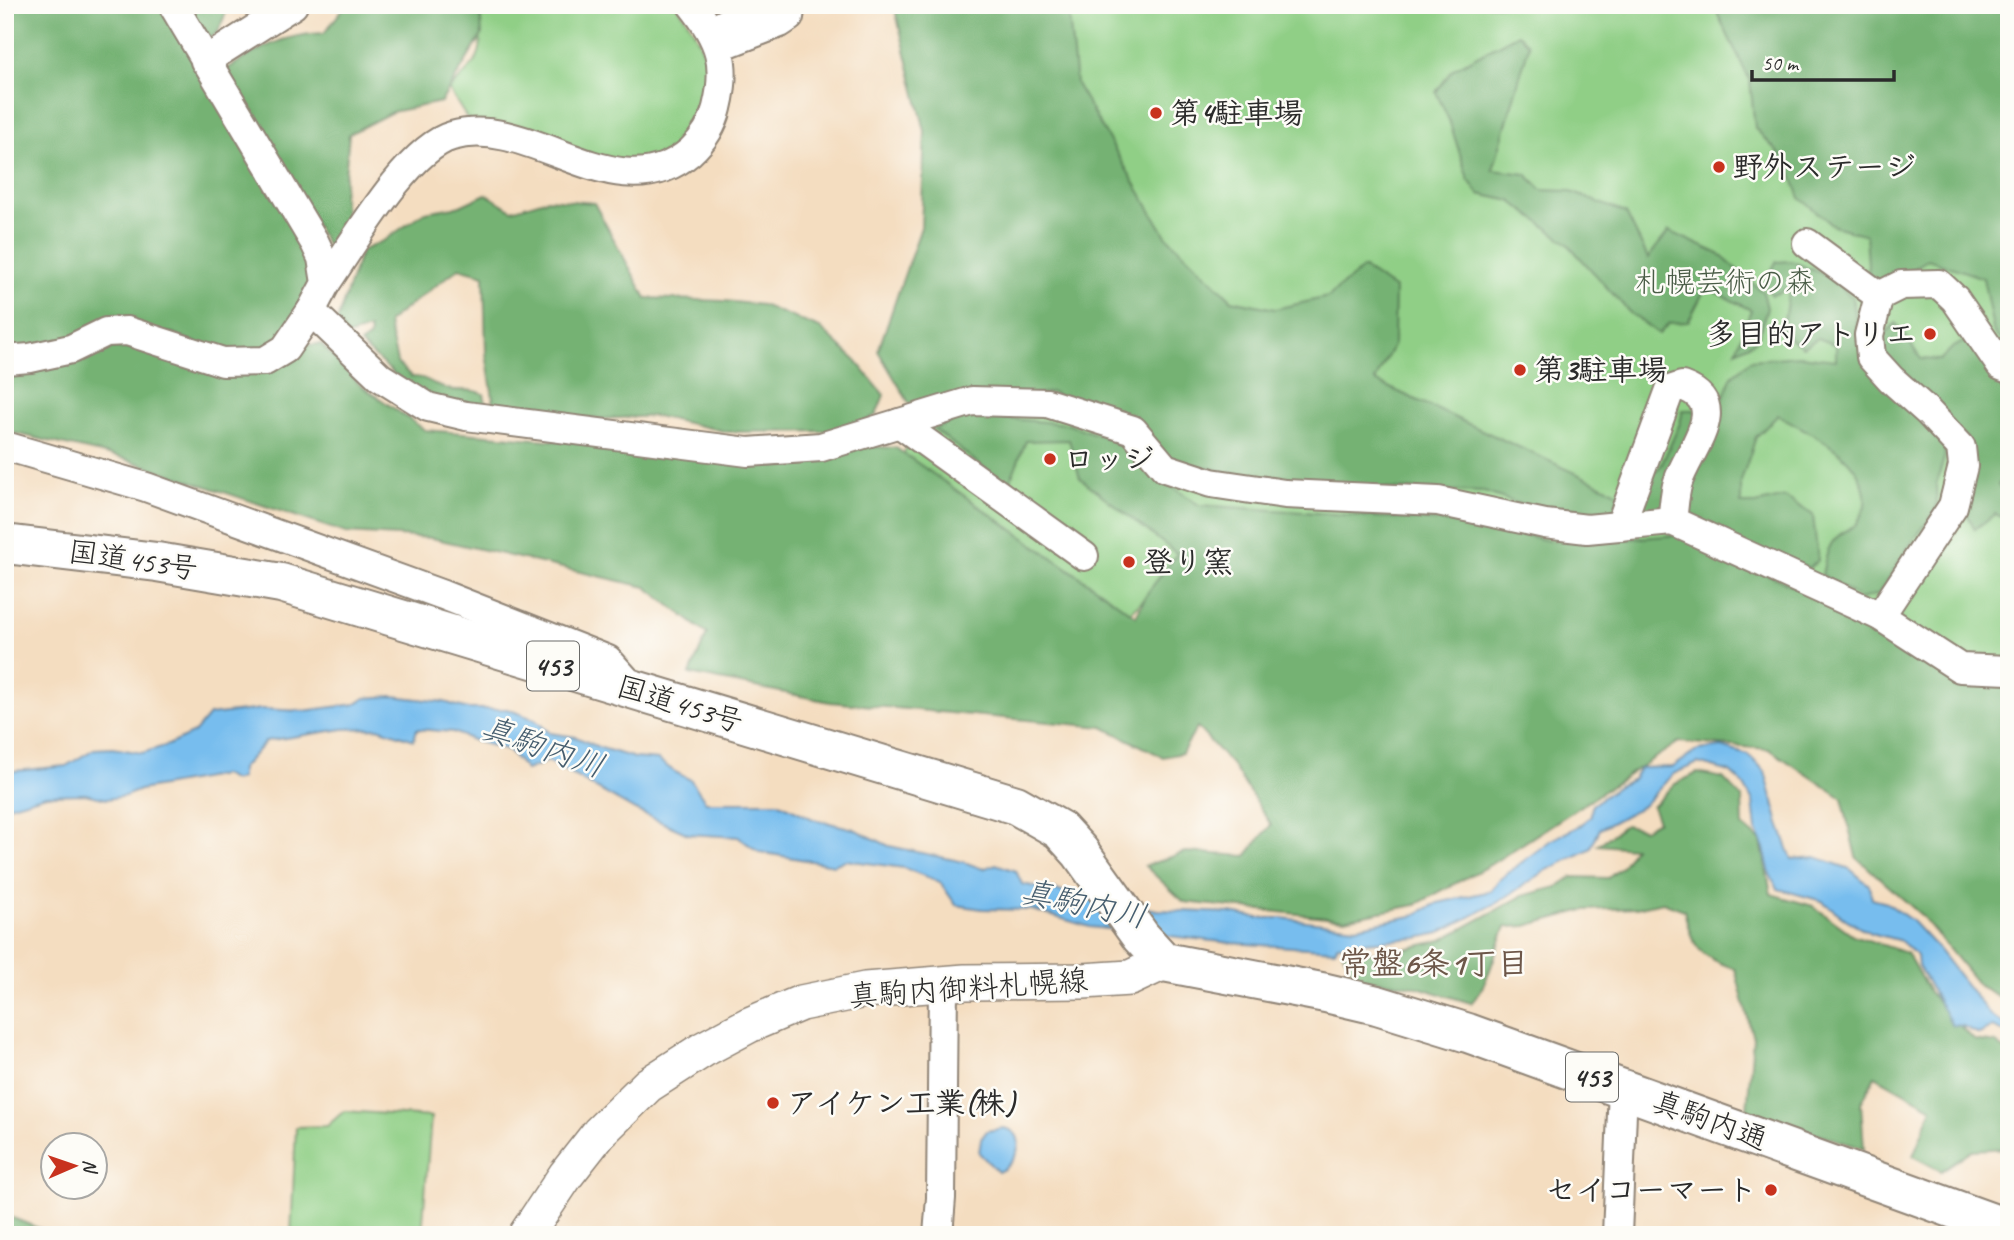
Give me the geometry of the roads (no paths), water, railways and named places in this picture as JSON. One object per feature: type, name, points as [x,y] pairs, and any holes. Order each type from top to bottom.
[{"type":"highway","name":"国道453号","points":[[5,544],[158,562],[281,583],[1016,805],[1060,830],[1080,852],[1152,950]]},
{"type":"highway","name":"真駒内通","points":[[1152,950],[1377,1005],[1468,1033],[1623,1088],[1966,1225],[2009,1229]]},
{"type":"main road","name":"真駒内御料札幌線","points":[[526,1235],[566,1175],[599,1133],[648,1085],[704,1049],[749,1025],[801,1003],[865,990],[943,984],[1130,978],[1152,950]]},
{"type":"street","points":[[173,5],[315,243],[322,258],[326,283]]},
{"type":"street","points":[[205,61],[293,5]]},
{"type":"street","points":[[5,360],[30,358],[71,349],[106,332],[127,331],[223,362],[265,361],[285,349],[326,283],[406,168],[434,144],[452,136],[481,131],[509,136],[604,170],[629,173],[656,170],[681,159],[699,144],[715,120],[722,87],[722,58],[714,39],[692,5]]},
{"type":"street","points":[[714,39],[760,5]]},
{"type":"street","points":[[714,39],[780,23],[789,17],[790,10],[786,5]]},
{"type":"street","points":[[1807,243],[1880,296]]},
{"type":"street","points":[[1880,616],[1953,506],[1964,466],[1961,447],[1871,358],[1869,335],[1880,296],[1901,285],[1940,284],[1955,299],[2001,366],[2009,369]]},
{"type":"street","points":[[311,311],[380,377],[428,407],[466,416],[748,452],[821,447],[972,401],[1047,403],[1133,430],[1165,468],[1211,483],[1285,494],[1438,501],[1545,524],[1587,529],[1672,521],[1880,616],[1960,668],[2009,670]]},
{"type":"street","points":[[1620,526],[1670,390],[1682,386],[1696,391],[1704,400],[1707,418],[1678,483],[1672,521]]},
{"type":"street","points":[[899,423],[1084,556]]},
{"type":"street","points":[[5,446],[146,487],[456,600],[608,660],[636,691]]},
{"type":"street","points":[[938,1235],[941,1198],[943,984]]},
{"type":"street","points":[[1617,1235],[1623,1088]]},
{"type":"water","name":"真駒内川","points":[[393,696],[444,702],[468,709],[507,709],[534,719],[550,733],[576,737],[635,758],[658,760],[691,780],[706,802],[778,802],[813,819],[854,829],[889,846],[964,862],[983,869],[996,864],[1016,871],[1022,884],[1157,910],[1230,913],[1356,927],[1412,916],[1438,903],[1491,891],[1499,880],[1551,840],[1581,825],[1591,815],[1592,805],[1620,785],[1634,779],[1640,768],[1673,767],[1698,750],[1722,747],[1748,755],[1765,771],[1779,824],[1792,859],[1816,857],[1850,869],[1869,885],[1872,899],[1887,903],[1912,921],[1938,949],[1990,1015],[2009,1027],[2009,1038],[2007,1033],[1992,1027],[1979,1034],[1963,1026],[1952,1025],[1918,966],[1917,956],[1901,941],[1871,933],[1847,920],[1822,901],[1778,889],[1770,875],[1763,844],[1756,830],[1753,802],[1744,785],[1730,772],[1698,763],[1673,774],[1643,806],[1600,829],[1590,849],[1547,870],[1497,903],[1439,933],[1418,938],[1338,944],[1335,950],[1231,943],[1090,927],[1032,910],[982,909],[956,905],[940,882],[904,868],[845,860],[834,865],[759,852],[738,837],[688,834],[635,810],[548,761],[526,770],[508,750],[453,732],[417,729],[414,740],[378,728],[343,729],[266,741],[241,769],[241,778],[234,781],[223,775],[140,790],[107,799],[85,794],[46,795],[5,807],[5,772],[66,766],[94,749],[113,748],[142,753],[194,733],[209,715],[262,709],[303,711],[356,704],[365,698]]},
{"type":"water","points":[[1003,1128],[1017,1136],[1018,1149],[1010,1163],[998,1172],[979,1153],[981,1139],[987,1131]]},
{"type":"place","name":"第4駐車場","points":[[1156,113]]},
{"type":"place","name":"野外ステージ","points":[[1719,167]]},
{"type":"place","name":"多目的アトリエ","points":[[1930,334]]},
{"type":"place","name":"第3駐車場","points":[[1520,370]]},
{"type":"place","name":"ロッジ","points":[[1050,459]]},
{"type":"place","name":"登り窯","points":[[1129,562]]},
{"type":"place","name":"アイケン工業(株)","points":[[773,1103]]},
{"type":"place","name":"セイコーマート","points":[[1771,1190]]},
{"type":"district","name":"常盤6条1丁目","points":[[1434,963]]},
{"type":"park label","name":"札幌芸術の森","points":[[1725,282]]}]
